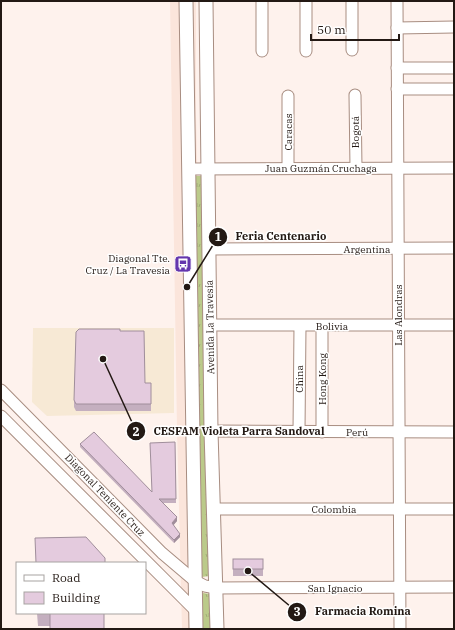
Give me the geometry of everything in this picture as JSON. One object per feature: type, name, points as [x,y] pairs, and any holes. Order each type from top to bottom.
[{"type":"street","name":"Avenida La Travesía","points":[[186,1],[196,629]]},
{"type":"street","name":"Avenida La Travesía","points":[[206,1],[210,326],[217,629]]},
{"type":"street","points":[[262,1],[262,51]]},
{"type":"street","points":[[306,1],[306,51]]},
{"type":"street","points":[[352,1],[352,50]]},
{"type":"street","name":"Las Alondras","points":[[397,1],[400,629]]},
{"type":"street","points":[[397,28],[454,28]]},
{"type":"street","points":[[397,68],[454,68]]},
{"type":"street","points":[[397,89],[454,89]]},
{"type":"street","name":"Caracas","points":[[288,96],[288,168]]},
{"type":"street","name":"Bogotá","points":[[355,96],[356,168]]},
{"type":"street","name":"Juan Guzmán Cruchaga","points":[[189,169],[454,168]]},
{"type":"street","name":"Argentina","points":[[209,249],[454,248]]},
{"type":"street","name":"Bolivia","points":[[210,326],[454,325]]},
{"type":"street","name":"China","points":[[299,432],[300,326]]},
{"type":"street","name":"Hong Kong","points":[[322,326],[322,432]]},
{"type":"street","name":"Diagonal Teniente Cruz","points":[[1,390],[162,553],[195,581],[205,586],[216,588]]},
{"type":"street","name":"Diagonal Teniente Cruz","points":[[1,416],[196,611]]},
{"type":"street","name":"Perú","points":[[212,431],[454,432]]},
{"type":"street","name":"Colombia","points":[[214,509],[454,509]]},
{"type":"street","name":"San Ignacio","points":[[216,588],[454,587]]},
{"type":"shaded area","points":[[170,1],[196,1],[196,116],[203,405],[205,629],[182,629]]},
{"type":"shaded area","points":[[33,328],[174,328],[174,413],[47,416],[32,402]]},
{"type":"green space","points":[[195,176],[201,176],[202,180],[210,576],[201,577],[194,180]]},
{"type":"green space","points":[[203,593],[210,594],[210,629],[203,629]]},
{"type":"building","points":[[79,329],[120,329],[120,331],[144,331],[145,383],[151,383],[151,404],[76,404],[74,400],[76,332]]},
{"type":"building","points":[[94,432],[152,492],[150,443],[175,442],[176,499],[159,499],[177,517],[172,523],[180,534],[174,540],[80,444]]},
{"type":"building","points":[[86,537],[105,558],[105,562],[36,562],[35,538]]},
{"type":"building","points":[[233,559],[263,559],[263,569],[233,569]]},
{"type":"building","points":[[50,614],[104,614],[104,629],[50,629]]},
{"type":"place","name":"Diagonal Tte. Cruz / La Travesia","points":[[183,264]]},
{"type":"place","name":"Feria Centenario","points":[[187,287]]},
{"type":"place","name":"CESFAM Violeta Parra Sandoval","points":[[103,359]]},
{"type":"place","name":"Farmacia Romina","points":[[248,571]]}]
